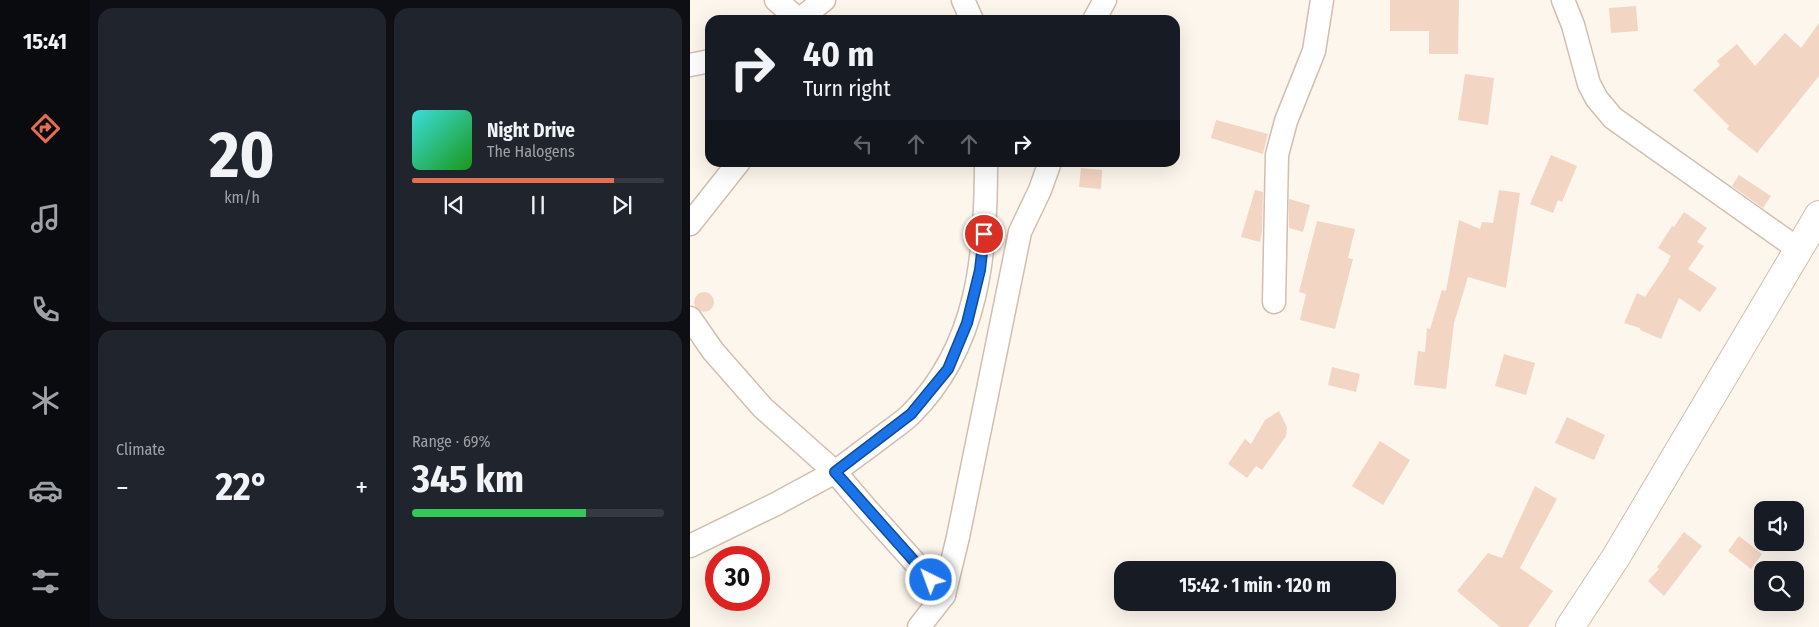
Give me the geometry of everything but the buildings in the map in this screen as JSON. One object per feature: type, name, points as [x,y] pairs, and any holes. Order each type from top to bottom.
[{"type":"street","points":[[776,0],[793,15]]},
{"type":"street","points":[[805,15],[824,0]]},
{"type":"street","points":[[963,0],[970,15]]},
{"type":"street","points":[[1097,15],[1105,0]]},
{"type":"street","points":[[1274,302],[1276,155],[1286,121],[1314,51],[1322,0]]},
{"type":"street","points":[[1563,0],[1573,25],[1588,84],[1597,99],[1614,118],[1798,249]]},
{"type":"street","points":[[690,66],[705,62]]},
{"type":"street","points":[[690,224],[735,167]]},
{"type":"street","points":[[690,546],[776,504],[835,472],[911,414],[948,369],[967,323],[980,270],[986,216],[986,167]]},
{"type":"street","points":[[919,627],[944,595],[958,537],[1020,232],[1040,190],[1048,167]]},
{"type":"street","points":[[1570,627],[1616,557],[1819,215]]},
{"type":"street","points":[[690,318],[713,350],[763,408],[835,472],[944,595]]},
{"type":"route","points":[[931,580],[835,472],[911,414],[948,369],[967,323],[980,270],[984,234]]}]
